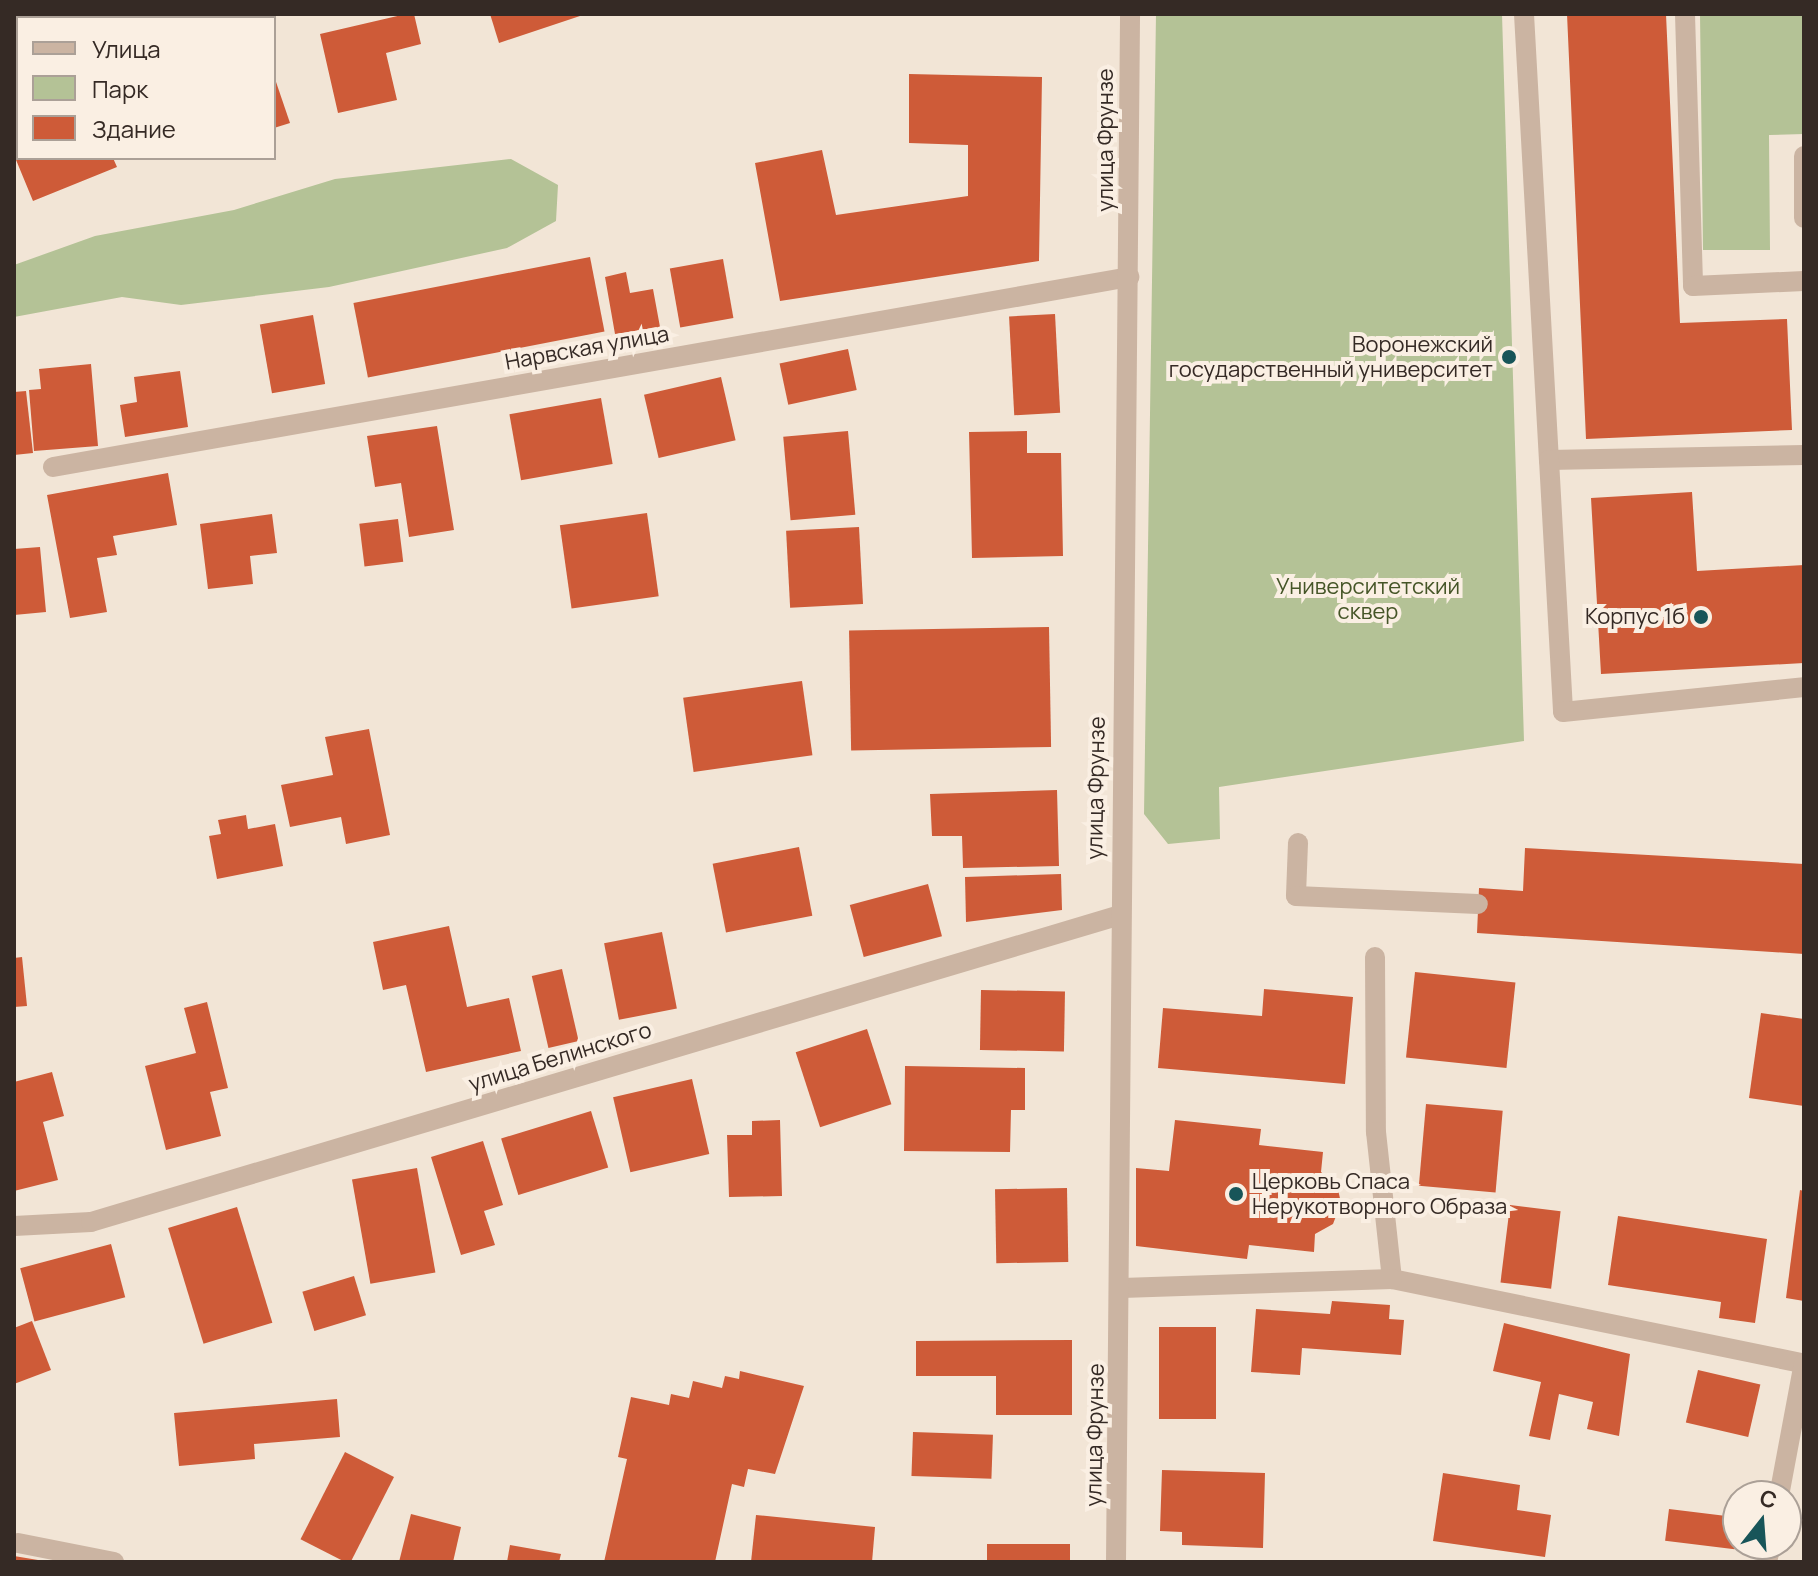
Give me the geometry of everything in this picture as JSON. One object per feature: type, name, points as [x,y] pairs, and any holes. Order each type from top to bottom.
[{"type":"street","name":"улица Фрунзе","points":[[1116,1562],[1122,1288],[1117,916],[1129,277],[1130,14]]},
{"type":"street","points":[[1524,14],[1563,712],[1804,687]]},
{"type":"street","points":[[1685,14],[1693,286],[1804,281]]},
{"type":"street","points":[[1804,156],[1804,218]]},
{"type":"street","name":"Нарвская улица","points":[[53,467],[1129,277]]},
{"type":"street","points":[[1549,460],[1804,455]]},
{"type":"street","points":[[1298,843],[1296,896],[1478,904]]},
{"type":"street","name":"улица Белинского","points":[[14,1226],[91,1222],[1117,916]]},
{"type":"street","points":[[1375,957],[1376,1132],[1392,1279]]},
{"type":"street","points":[[1122,1288],[1392,1279],[1804,1363],[1782,1480]]},
{"type":"street","points":[[18,1543],[114,1562]]},
{"type":"green space","name":"Университетский сквер","points":[[1156,14],[1502,14],[1524,741],[1219,787],[1220,839],[1168,844],[1144,814]]},
{"type":"green space","points":[[1700,14],[1804,14],[1804,134],[1769,135],[1770,250],[1703,250]]},
{"type":"green space","points":[[511,159],[558,185],[556,221],[507,248],[329,287],[181,305],[122,297],[14,317],[14,265],[95,236],[234,210],[335,179]]},
{"type":"building","points":[[91,14],[163,14],[163,16]]},
{"type":"building","points":[[414,14],[421,44],[386,53],[397,100],[338,113],[320,34]]},
{"type":"building","points":[[490,14],[579,14],[580,16],[499,43]]},
{"type":"building","points":[[1567,14],[1666,14],[1680,323],[1787,319],[1792,430],[1586,439]]},
{"type":"building","points":[[16,35],[16,106],[14,106]]},
{"type":"building","points":[[909,74],[1042,77],[1039,261],[780,301],[755,163],[822,150],[836,215],[968,196],[968,145],[909,143]]},
{"type":"building","points":[[276,82],[290,123],[276,127]]},
{"type":"building","points":[[16,160],[114,160],[117,167],[33,201]]},
{"type":"building","points":[[590,257],[605,332],[368,378],[353,303]]},
{"type":"building","points":[[723,259],[733,318],[680,327],[670,268]]},
{"type":"building","points":[[626,272],[630,293],[653,289],[660,327],[615,334],[605,277]]},
{"type":"building","points":[[1055,314],[1060,413],[1014,415],[1009,316]]},
{"type":"building","points":[[313,315],[325,384],[272,393],[260,324]]},
{"type":"building","points":[[848,349],[857,390],[788,405],[780,364]]},
{"type":"building","points":[[91,364],[98,446],[34,451],[29,390],[41,389],[39,369]]},
{"type":"building","points":[[180,371],[188,427],[125,437],[120,405],[137,402],[134,377]]},
{"type":"building","points":[[721,377],[736,440],[659,458],[644,395]]},
{"type":"building","points":[[26,391],[33,453],[14,455],[14,392]]},
{"type":"building","points":[[601,398],[613,464],[521,480],[509,414]]},
{"type":"building","points":[[437,426],[454,530],[409,537],[401,483],[375,487],[367,436]]},
{"type":"building","points":[[848,431],[855,515],[791,520],[783,437]]},
{"type":"building","points":[[1027,431],[1027,453],[1061,453],[1063,556],[972,558],[969,432]]},
{"type":"building","points":[[168,473],[177,525],[113,536],[117,555],[97,558],[107,612],[70,618],[47,495]]},
{"type":"building","name":"Корпус 1б","points":[[1692,492],[1697,571],[1804,565],[1804,663],[1601,674],[1591,498]]},
{"type":"building","points":[[647,513],[659,596],[572,608],[560,525]]},
{"type":"building","points":[[272,514],[277,553],[250,556],[253,584],[208,589],[200,524]]},
{"type":"building","points":[[398,519],[403,562],[365,566],[359,524]]},
{"type":"building","points":[[859,527],[863,604],[790,608],[786,531]]},
{"type":"building","points":[[40,547],[46,612],[14,615],[14,549]]},
{"type":"building","points":[[1049,627],[1051,747],[851,750],[849,630]]},
{"type":"building","points":[[802,681],[812,755],[694,772],[683,698]]},
{"type":"building","points":[[369,729],[390,835],[346,844],[341,817],[290,827],[281,785],[333,775],[325,737]]},
{"type":"building","points":[[1057,790],[1059,866],[963,868],[962,836],[932,836],[930,794]]},
{"type":"building","points":[[246,815],[248,829],[275,824],[283,866],[217,879],[209,836],[221,834],[218,820]]},
{"type":"building","points":[[799,847],[812,916],[726,933],[713,864]]},
{"type":"building","points":[[1525,848],[1804,864],[1804,954],[1477,933],[1479,888],[1523,891]]},
{"type":"building","points":[[1061,874],[1062,910],[966,922],[965,877]]},
{"type":"building","points":[[928,884],[942,936],[864,957],[850,905]]},
{"type":"building","points":[[449,926],[467,1007],[509,998],[521,1051],[426,1072],[406,985],[383,990],[373,942]]},
{"type":"building","points":[[662,932],[677,1009],[619,1020],[604,943]]},
{"type":"building","points":[[22,957],[27,1006],[14,1007],[14,958]]},
{"type":"building","points":[[562,969],[579,1041],[548,1048],[532,976]]},
{"type":"building","points":[[1415,972],[1515,983],[1506,1068],[1406,1058]]},
{"type":"building","points":[[1264,989],[1353,997],[1345,1084],[1158,1068],[1163,1008],[1262,1016]]},
{"type":"building","points":[[981,990],[1065,991],[1064,1051],[980,1050]]},
{"type":"building","points":[[207,1002],[228,1088],[210,1092],[221,1136],[166,1150],[145,1066],[196,1053],[184,1008]]},
{"type":"building","points":[[1761,1013],[1804,1019],[1804,1106],[1749,1098]]},
{"type":"building","points":[[867,1029],[891,1104],[820,1127],[796,1052]]},
{"type":"building","points":[[905,1066],[1025,1068],[1025,1110],[1011,1110],[1010,1152],[904,1151]]},
{"type":"building","points":[[52,1072],[64,1116],[43,1122],[58,1180],[14,1191],[14,1082]]},
{"type":"building","points":[[692,1079],[709,1154],[630,1172],[613,1097]]},
{"type":"building","points":[[1426,1104],[1503,1111],[1496,1192],[1419,1186]]},
{"type":"building","points":[[591,1111],[608,1167],[518,1195],[501,1138]]},
{"type":"building","points":[[780,1120],[782,1196],[729,1197],[727,1135],[752,1135],[752,1121]]},
{"type":"building","name":"Церковь Спаса Нерукотворного Образа","points":[[1175,1120],[1261,1129],[1259,1145],[1323,1152],[1321,1172],[1337,1185],[1341,1203],[1333,1224],[1315,1234],[1314,1252],[1249,1245],[1247,1259],[1136,1246],[1136,1168],[1169,1171]]},
{"type":"building","points":[[483,1141],[503,1205],[484,1211],[495,1245],[461,1255],[431,1157]]},
{"type":"building","points":[[417,1168],[435,1272],[370,1284],[352,1179]]},
{"type":"building","points":[[1067,1188],[1068,1262],[996,1263],[995,1189]]},
{"type":"building","points":[[1800,1190],[1804,1191],[1804,1301],[1786,1298]]},
{"type":"building","points":[[1510,1205],[1561,1211],[1551,1289],[1500,1282]]},
{"type":"building","points":[[237,1207],[272,1323],[204,1344],[168,1228]]},
{"type":"building","points":[[1618,1216],[1767,1239],[1755,1323],[1719,1318],[1721,1302],[1608,1285]]},
{"type":"building","points":[[111,1244],[125,1297],[34,1321],[20,1268]]},
{"type":"building","points":[[354,1276],[366,1315],[314,1331],[302,1292]]},
{"type":"building","points":[[1332,1301],[1390,1305],[1389,1319],[1404,1320],[1401,1355],[1302,1348],[1300,1375],[1251,1372],[1256,1309],[1330,1314]]},
{"type":"building","points":[[32,1321],[51,1370],[14,1384],[14,1328]]},
{"type":"building","points":[[1504,1323],[1630,1354],[1619,1436],[1587,1429],[1593,1402],[1559,1394],[1550,1440],[1529,1436],[1541,1382],[1493,1371]]},
{"type":"building","points":[[1159,1327],[1216,1327],[1216,1419],[1159,1419]]},
{"type":"building","points":[[1072,1340],[1072,1415],[996,1415],[996,1376],[916,1376],[916,1341]]},
{"type":"building","points":[[1698,1370],[1760,1384],[1748,1437],[1686,1423]]},
{"type":"building","points":[[740,1371],[804,1386],[775,1474],[748,1469],[744,1487],[732,1484],[715,1562],[604,1562],[627,1459],[618,1457],[631,1397],[669,1405],[671,1394],[689,1398],[693,1381],[722,1388],[725,1376],[739,1379]]},
{"type":"building","points":[[337,1399],[340,1437],[254,1444],[255,1459],[179,1466],[174,1413]]},
{"type":"building","points":[[913,1432],[993,1435],[991,1479],[911,1476]]},
{"type":"building","points":[[345,1452],[394,1477],[351,1562],[301,1539]]},
{"type":"building","points":[[1162,1470],[1265,1473],[1263,1548],[1182,1545],[1182,1532],[1160,1531]]},
{"type":"building","points":[[1443,1473],[1520,1485],[1517,1510],[1551,1515],[1545,1557],[1433,1541]]},
{"type":"building","points":[[1669,1509],[1722,1516],[1722,1548],[1665,1541]]},
{"type":"building","points":[[411,1514],[461,1527],[453,1562],[399,1562]]},
{"type":"building","points":[[756,1515],[875,1527],[872,1562],[751,1562]]},
{"type":"building","points":[[987,1544],[1070,1544],[1070,1562],[987,1562]]},
{"type":"building","points":[[510,1545],[561,1554],[559,1562],[507,1562]]},
{"type":"building","points":[[14,1556],[38,1560],[14,1562]]},
{"type":"place","name":"Воронежский государственный университет","points":[[1509,357]]},
{"type":"place","name":"Корпус 1б","points":[[1701,617]]},
{"type":"place","name":"Церковь Спаса Нерукотворного Образа","points":[[1236,1194]]}]
